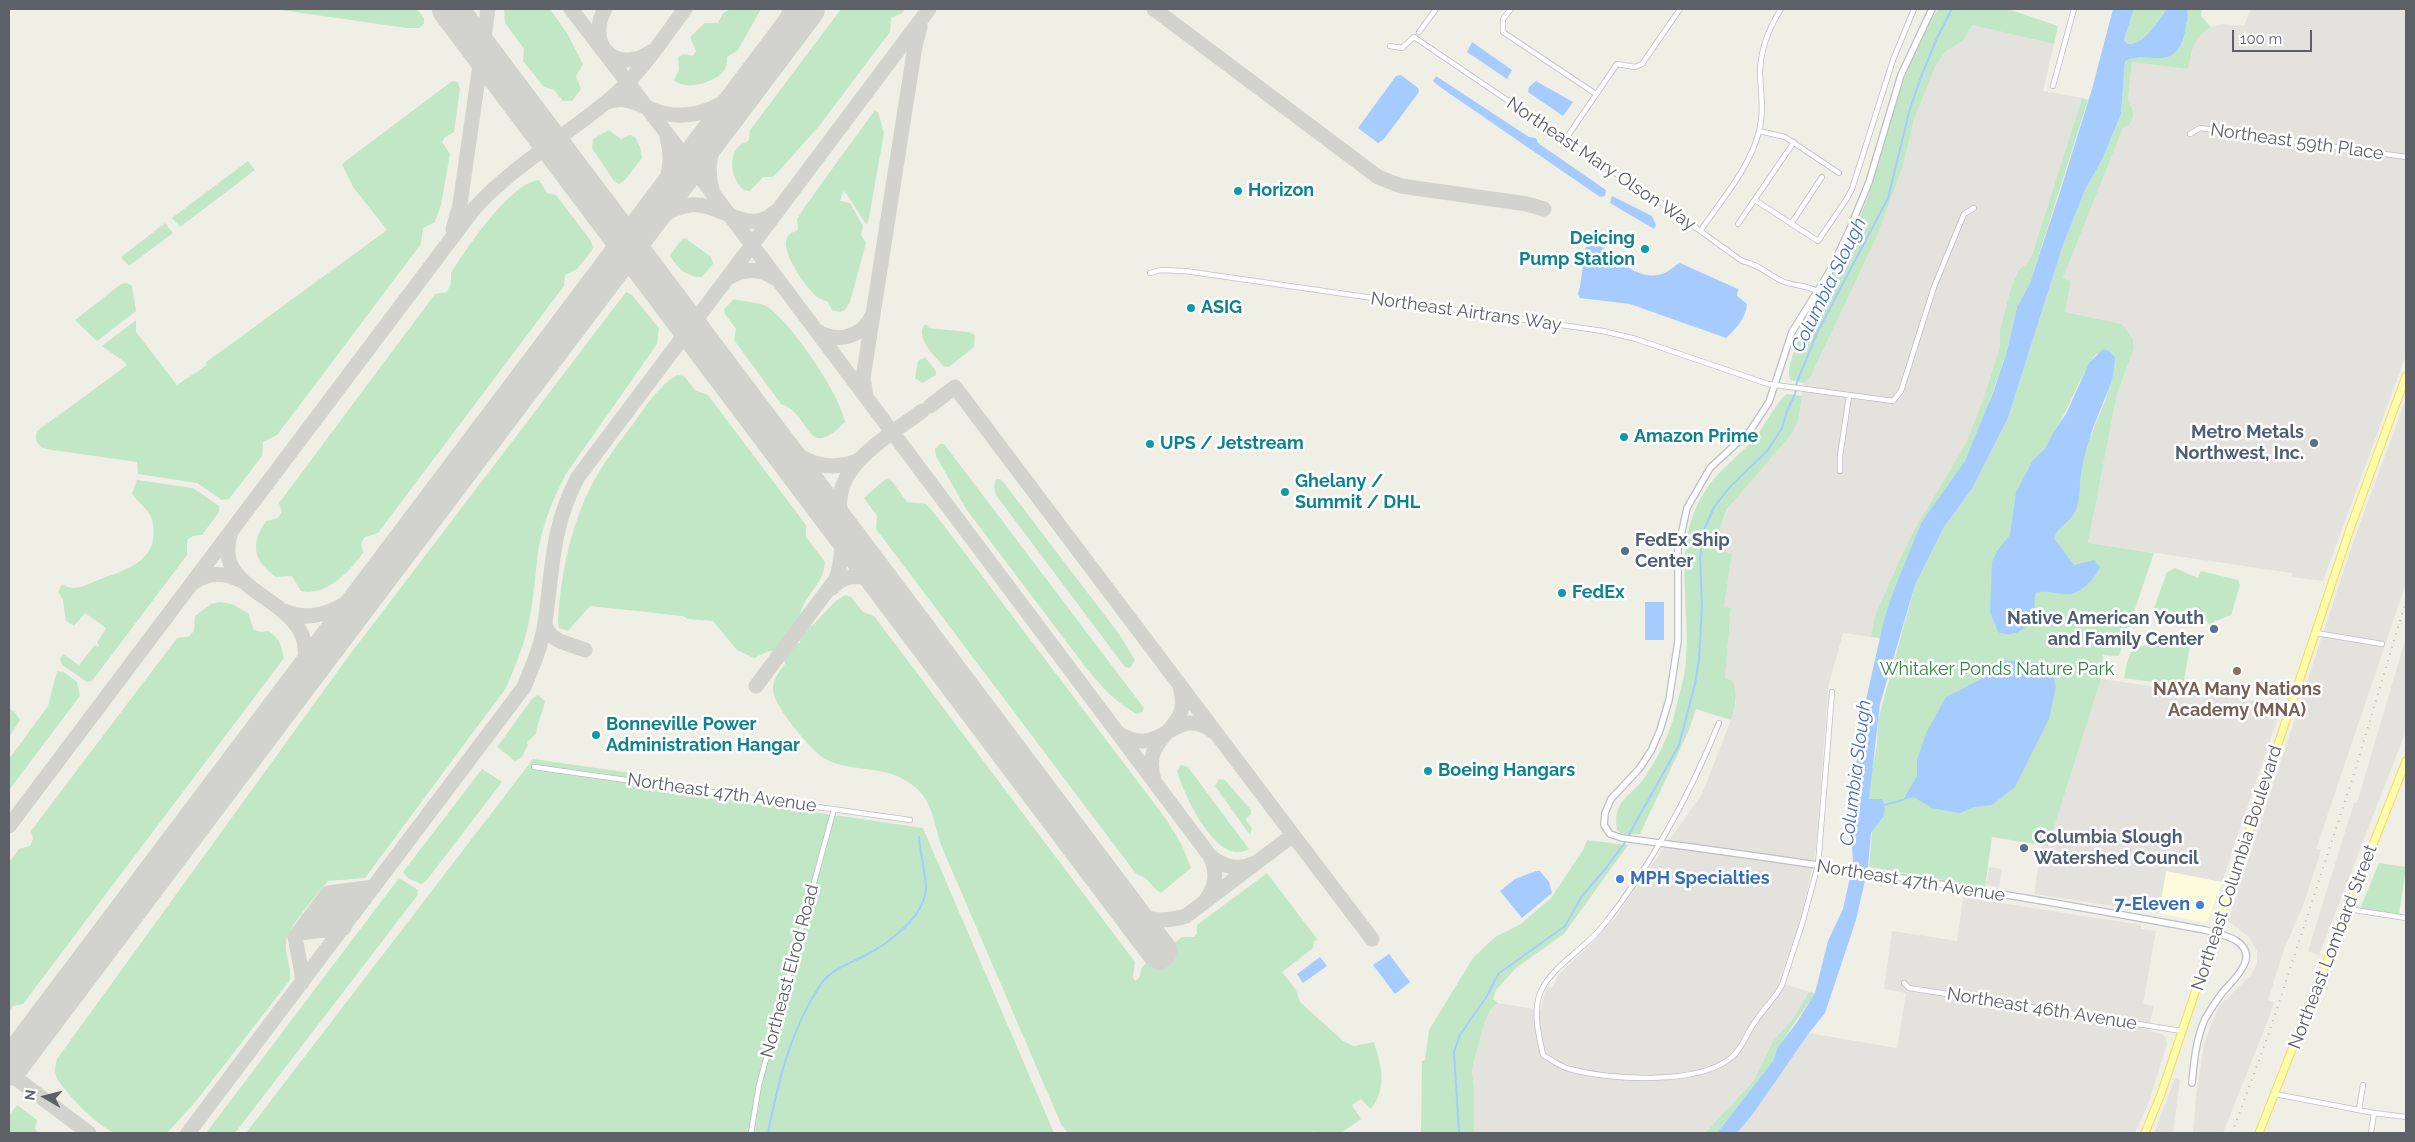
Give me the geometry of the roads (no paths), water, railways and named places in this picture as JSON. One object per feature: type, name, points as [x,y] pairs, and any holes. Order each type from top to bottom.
[{"type":"main road","name":"Northeast Columbia Boulevard","points":[[2146,1133],[2182,1031],[2352,522],[2406,376]]},
{"type":"main road","name":"Northeast Lombard Street","points":[[2259,1133],[2406,761]]},
{"type":"street","points":[[1418,32],[1436,9]]},
{"type":"street","points":[[1511,9],[1504,19],[1503,32],[1596,94]]},
{"type":"street","points":[[1565,140],[1617,64],[1635,67],[1642,64],[1680,9]]},
{"type":"street","points":[[1701,230],[1752,154],[1759,131],[1761,106],[1760,71],[1764,46],[1774,20],[1782,9]]},
{"type":"street","points":[[1755,200],[1818,241],[1852,189],[1892,60],[1914,9]]},
{"type":"street","points":[[1775,386],[1792,332],[1817,292],[1850,231],[1869,182],[1899,81],[1915,41],[1932,9]]},
{"type":"street","points":[[2053,86],[2074,9]]},
{"type":"street","name":"Northeast Mary Olson Way","points":[[1390,46],[1402,48],[1414,37],[1701,230],[1742,261],[1757,264],[1784,282],[1807,286],[1817,292]]},
{"type":"street","name":"Northeast 59th Place","points":[[2190,134],[2200,128],[2406,157]]},
{"type":"street","points":[[1759,131],[1781,135],[1839,173]]},
{"type":"street","points":[[1738,224],[1794,142]]},
{"type":"street","points":[[1790,224],[1822,177]]},
{"type":"street","name":"Northeast Airtrans Way","points":[[1150,273],[1160,270],[1185,271],[1603,331],[1636,339],[1775,386],[1891,401],[1896,399],[1901,391],[1934,287],[1964,214],[1974,208]]},
{"type":"street","name":"Northeast 47th Avenue","points":[[1775,386],[1758,422],[1710,468],[1685,514],[1678,549],[1678,641],[1669,700],[1660,730],[1647,758],[1608,804],[1604,821],[1607,831],[1622,838],[1634,840],[1873,874],[2140,918],[2215,933],[2239,943],[2245,953],[2245,965],[2240,975],[2222,993],[2206,1018],[2198,1041],[2192,1083]]},
{"type":"street","points":[[1840,471],[1840,456],[1849,396]]},
{"type":"street","points":[[2316,633],[2382,644]]},
{"type":"street","points":[[1719,723],[1694,784],[1662,844],[1601,930],[1583,949],[1559,967],[1540,992],[1537,1029],[1543,1055],[1564,1067],[1611,1077],[1673,1076],[1701,1073],[1734,1056],[1756,1020],[1778,992],[1798,938],[1818,866],[1832,692]]},
{"type":"street","name":"Northeast 47th Avenue","points":[[534,767],[910,820]]},
{"type":"street","name":"Northeast Elrod Road","points":[[751,1133],[759,1085],[834,809]]},
{"type":"street","points":[[2348,910],[2406,918]]},
{"type":"street","name":"Northeast 46th Avenue","points":[[1904,983],[1909,988],[1950,996],[2182,1031]]},
{"type":"street","points":[[2359,1110],[2363,1085]]},
{"type":"street","points":[[2276,1094],[2374,1113],[2406,1117]]},
{"type":"street","points":[[2371,1133],[2374,1113]]},
{"type":"water","points":[[2113,9],[2134,9],[2124,40],[2128,44],[2140,41],[2145,37],[2167,9],[2187,9],[2188,17],[2185,32],[2180,45],[2174,53],[2167,57],[2142,57],[2125,61],[2121,114],[2103,158],[2085,190],[2063,245],[2008,418],[1972,489],[1944,527],[1915,585],[1880,704],[1869,799],[1882,799],[1885,808],[1883,817],[1871,833],[1868,867],[1856,920],[1825,1013],[1753,1114],[1737,1133],[1717,1133],[1773,1061],[1778,1047],[1797,1022],[1815,993],[1828,941],[1843,909],[1853,864],[1849,785],[1860,750],[1863,713],[1884,620],[1893,592],[1921,523],[1965,461],[1993,393],[2007,351],[2017,307],[2030,283],[2060,192],[2092,89]]},
{"type":"water","points":[[1472,42],[1512,70],[1507,79],[1467,52]]},
{"type":"water","points":[[1401,75],[1418,88],[1419,92],[1384,139],[1378,143],[1358,128],[1396,76]]},
{"type":"water","points":[[1436,76],[1529,137],[1536,138],[1538,143],[1606,190],[1605,196],[1600,197],[1440,87],[1433,81]]},
{"type":"water","points":[[1536,81],[1573,102],[1563,116],[1528,92],[1529,87]]},
{"type":"water","points":[[1612,196],[1652,216],[1656,225],[1654,229],[1610,203]]},
{"type":"water","points":[[1594,242],[1628,267],[1646,275],[1667,272],[1680,263],[1738,289],[1737,296],[1747,304],[1743,319],[1726,338],[1630,304],[1580,298],[1578,294],[1585,249],[1587,243]]},
{"type":"water","points":[[2103,349],[2109,351],[2115,357],[2112,378],[2086,449],[2077,508],[2073,516],[2058,530],[2054,538],[2074,565],[2094,560],[2100,567],[2090,582],[2075,593],[2036,593],[2034,612],[2025,628],[2009,634],[1998,632],[1990,612],[1992,562],[1997,551],[2010,535],[2016,492],[2033,460],[2045,449],[2054,431],[2066,414],[2089,363]]},
{"type":"water","points":[[1645,602],[1664,602],[1664,640],[1645,640]]},
{"type":"water","points":[[1999,660],[2034,662],[2052,671],[2056,687],[2049,719],[2015,787],[1992,805],[1974,807],[1960,813],[1931,808],[1914,797],[1903,800],[1917,776],[1917,760],[1927,731],[1946,697],[1981,679]]},
{"type":"water","points":[[1540,871],[1549,882],[1552,893],[1522,918],[1500,891],[1515,879]]},
{"type":"water","points":[[1389,954],[1410,982],[1395,994],[1373,965]]},
{"type":"water","points":[[1320,957],[1327,966],[1303,983],[1297,974]]},
{"type":"waterway","name":"Columbia Slough","points":[[1628,836],[1679,745],[1695,684],[1699,660],[1702,606],[1700,557],[1704,530],[1714,507],[1729,488],[1768,450],[1782,428],[1795,394],[1797,382],[1818,331],[1888,198],[1909,112],[1937,38],[1952,9]]},
{"type":"waterway","points":[[1884,805],[1903,800]]},
{"type":"waterway","points":[[768,1133],[776,1094],[787,1056],[801,1019],[821,984],[835,971],[883,945],[903,929],[920,908],[926,886],[919,837]]},
{"type":"waterway","name":"Columbia Slough","points":[[1459,1133],[1454,1052],[1460,1035],[1487,996],[1498,974],[1565,926],[1582,896],[1626,841]]},
{"type":"railway","points":[[2232,1133],[2269,1033],[2352,780],[2406,601]]},
{"type":"place","name":"Horizon","points":[[1238,191]]},
{"type":"place","name":"Deicing Pump Station","points":[[1645,249]]},
{"type":"place","name":"ASIG","points":[[1191,308]]},
{"type":"place","name":"Amazon Prime","points":[[1624,437]]},
{"type":"place","name":"Metro Metals Northwest, Inc.","points":[[2314,443]]},
{"type":"place","name":"UPS / Jetstream","points":[[1150,444]]},
{"type":"place","name":"Ghelany / Summit / DHL","points":[[1285,492]]},
{"type":"place","name":"FedEx Ship Center","points":[[1625,551]]},
{"type":"place","name":"FedEx","points":[[1562,593]]},
{"type":"place","name":"Native American Youth and Family Center","points":[[2214,629]]},
{"type":"place","name":"NAYA Many Nations Academy (MNA)","points":[[2237,671]]},
{"type":"place","name":"Bonneville Power Administration Hangar","points":[[596,735]]},
{"type":"place","name":"Boeing Hangars","points":[[1428,771]]},
{"type":"place","name":"Columbia Slough Watershed Council","points":[[2024,848]]},
{"type":"place","name":"MPH Specialties","points":[[1620,879]]},
{"type":"place","name":"7-Eleven","points":[[2200,905]]},
{"type":"park label","name":"Whitaker Ponds Nature Park","points":[[1997,670]]}]
